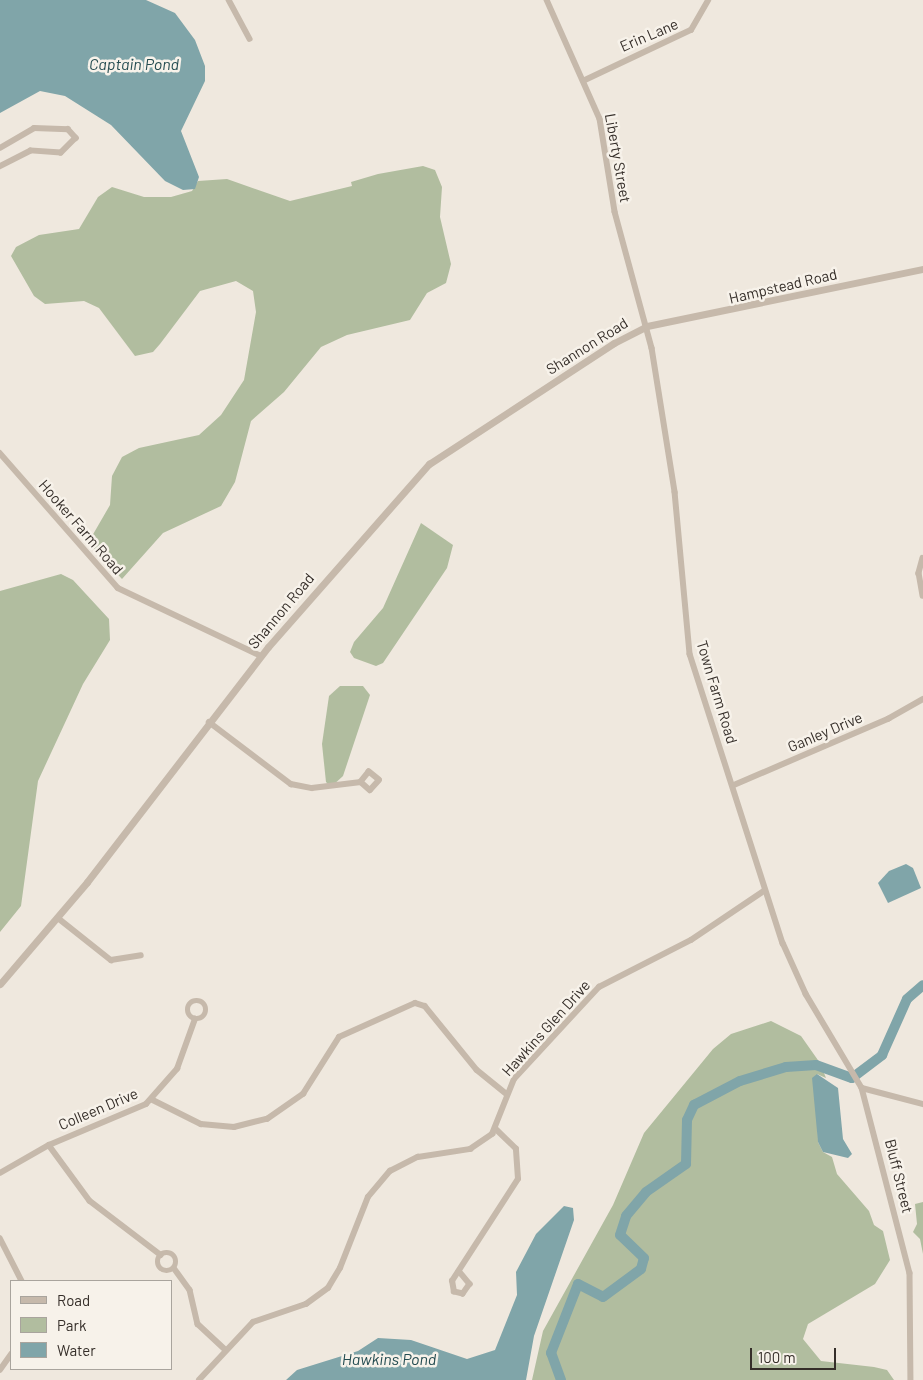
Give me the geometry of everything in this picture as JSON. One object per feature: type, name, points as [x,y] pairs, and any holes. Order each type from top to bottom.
[{"type":"street","points":[[229,0],[250,39]]},
{"type":"street","name":"Liberty Street","points":[[547,0],[585,80],[600,119],[618,225],[647,326]]},
{"type":"street","name":"Erin Lane","points":[[585,80],[691,30],[708,0]]},
{"type":"street","points":[[0,148],[34,128],[68,129],[76,138],[61,153],[31,151],[0,167]]},
{"type":"street","name":"Hampstead Road","points":[[647,326],[923,269]]},
{"type":"street","name":"Shannon Road","points":[[0,984],[58,918],[261,656],[419,473],[614,343],[647,326]]},
{"type":"street","name":"Town Farm Road","points":[[647,326],[675,492],[690,654],[734,785],[764,891],[800,982],[837,1046]]},
{"type":"street","name":"Hooker Farm Road","points":[[0,453],[118,588],[261,656]]},
{"type":"street","points":[[923,558],[919,573],[923,596]]},
{"type":"street","name":"Ganley Drive","points":[[734,785],[888,719],[923,699]]},
{"type":"street","points":[[209,722],[291,784],[312,788],[362,782]]},
{"type":"street","name":"Hawkins Glen Drive","points":[[496,1130],[507,1094],[518,1075],[599,988],[691,940],[764,891]]},
{"type":"street","points":[[58,918],[111,960],[141,955]]},
{"type":"street","points":[[152,1099],[206,1125],[234,1127],[266,1119],[303,1094],[339,1037],[418,1003],[435,1016],[477,1070],[507,1094]]},
{"type":"street","name":"Colleen Drive","points":[[0,1173],[49,1144],[129,1113],[152,1099],[183,1059],[195,1019]]},
{"type":"street","name":"Bluff Street","points":[[837,1046],[862,1088],[910,1273],[911,1380]]},
{"type":"street","points":[[862,1088],[923,1104]]},
{"type":"street","points":[[200,1380],[256,1320],[302,1305],[328,1288],[368,1197],[390,1171],[418,1157],[472,1148],[496,1130],[516,1149],[518,1179],[458,1271]]},
{"type":"street","points":[[49,1144],[90,1201],[161,1255],[174,1256],[174,1268],[190,1290],[198,1324],[226,1350]]},
{"type":"street","points":[[0,1238],[21,1280]]},
{"type":"street","points":[[161,1255],[162,1269],[174,1268]]},
{"type":"street","points":[[0,1370],[10,1355]]},
{"type":"green space","points":[[423,166],[435,170],[442,187],[440,217],[451,264],[446,283],[427,293],[410,320],[347,335],[321,347],[284,392],[251,421],[235,482],[221,506],[163,533],[122,579],[88,543],[110,505],[112,476],[122,457],[139,448],[199,435],[221,415],[244,380],[256,312],[253,291],[236,281],[200,291],[153,352],[135,356],[99,308],[84,301],[45,304],[34,296],[11,256],[16,247],[39,235],[79,229],[98,197],[112,187],[144,197],[171,197],[192,191],[198,181],[227,179],[290,201],[352,186],[351,182],[378,174]]},
{"type":"green space","points":[[421,523],[453,545],[447,568],[383,663],[376,666],[354,658],[350,652],[354,642],[383,608]]},
{"type":"green space","points":[[61,574],[73,580],[109,619],[110,640],[83,684],[38,781],[21,906],[0,932],[0,591]]},
{"type":"green space","points":[[340,686],[363,686],[370,695],[343,776],[331,787],[326,782],[322,744],[329,696]]},
{"type":"green space","points":[[771,1021],[801,1036],[820,1063],[826,1078],[817,1074],[818,1142],[823,1152],[832,1157],[837,1174],[869,1211],[874,1225],[883,1231],[890,1260],[875,1284],[808,1324],[803,1339],[821,1361],[887,1370],[894,1380],[532,1380],[543,1331],[613,1205],[644,1133],[713,1049],[731,1034]]},
{"type":"green space","points":[[923,1202],[923,1254],[920,1239],[913,1232],[917,1224],[915,1204]]},
{"type":"water","name":"Captain Pond","points":[[0,0],[146,0],[175,13],[195,40],[205,66],[205,81],[181,131],[199,177],[195,189],[183,190],[165,181],[111,125],[65,96],[40,91],[0,113]]},
{"type":"water","points":[[906,864],[913,868],[921,888],[888,903],[878,883],[889,871]]},
{"type":"water","points":[[817,1074],[838,1088],[843,1139],[852,1154],[848,1158],[823,1152],[818,1142],[812,1078]]},
{"type":"water","name":"Hawkins Pond","points":[[564,1206],[573,1208],[574,1220],[534,1336],[526,1380],[286,1380],[297,1370],[358,1351],[378,1338],[411,1340],[467,1359],[495,1350],[517,1295],[516,1272],[536,1234]]},
{"type":"waterway","points":[[561,1380],[551,1353],[578,1284],[603,1297],[641,1269],[644,1258],[620,1235],[626,1216],[646,1192],[686,1164],[687,1120],[694,1105],[740,1081],[786,1067],[816,1065],[852,1078],[882,1055],[907,999],[923,985]]}]
